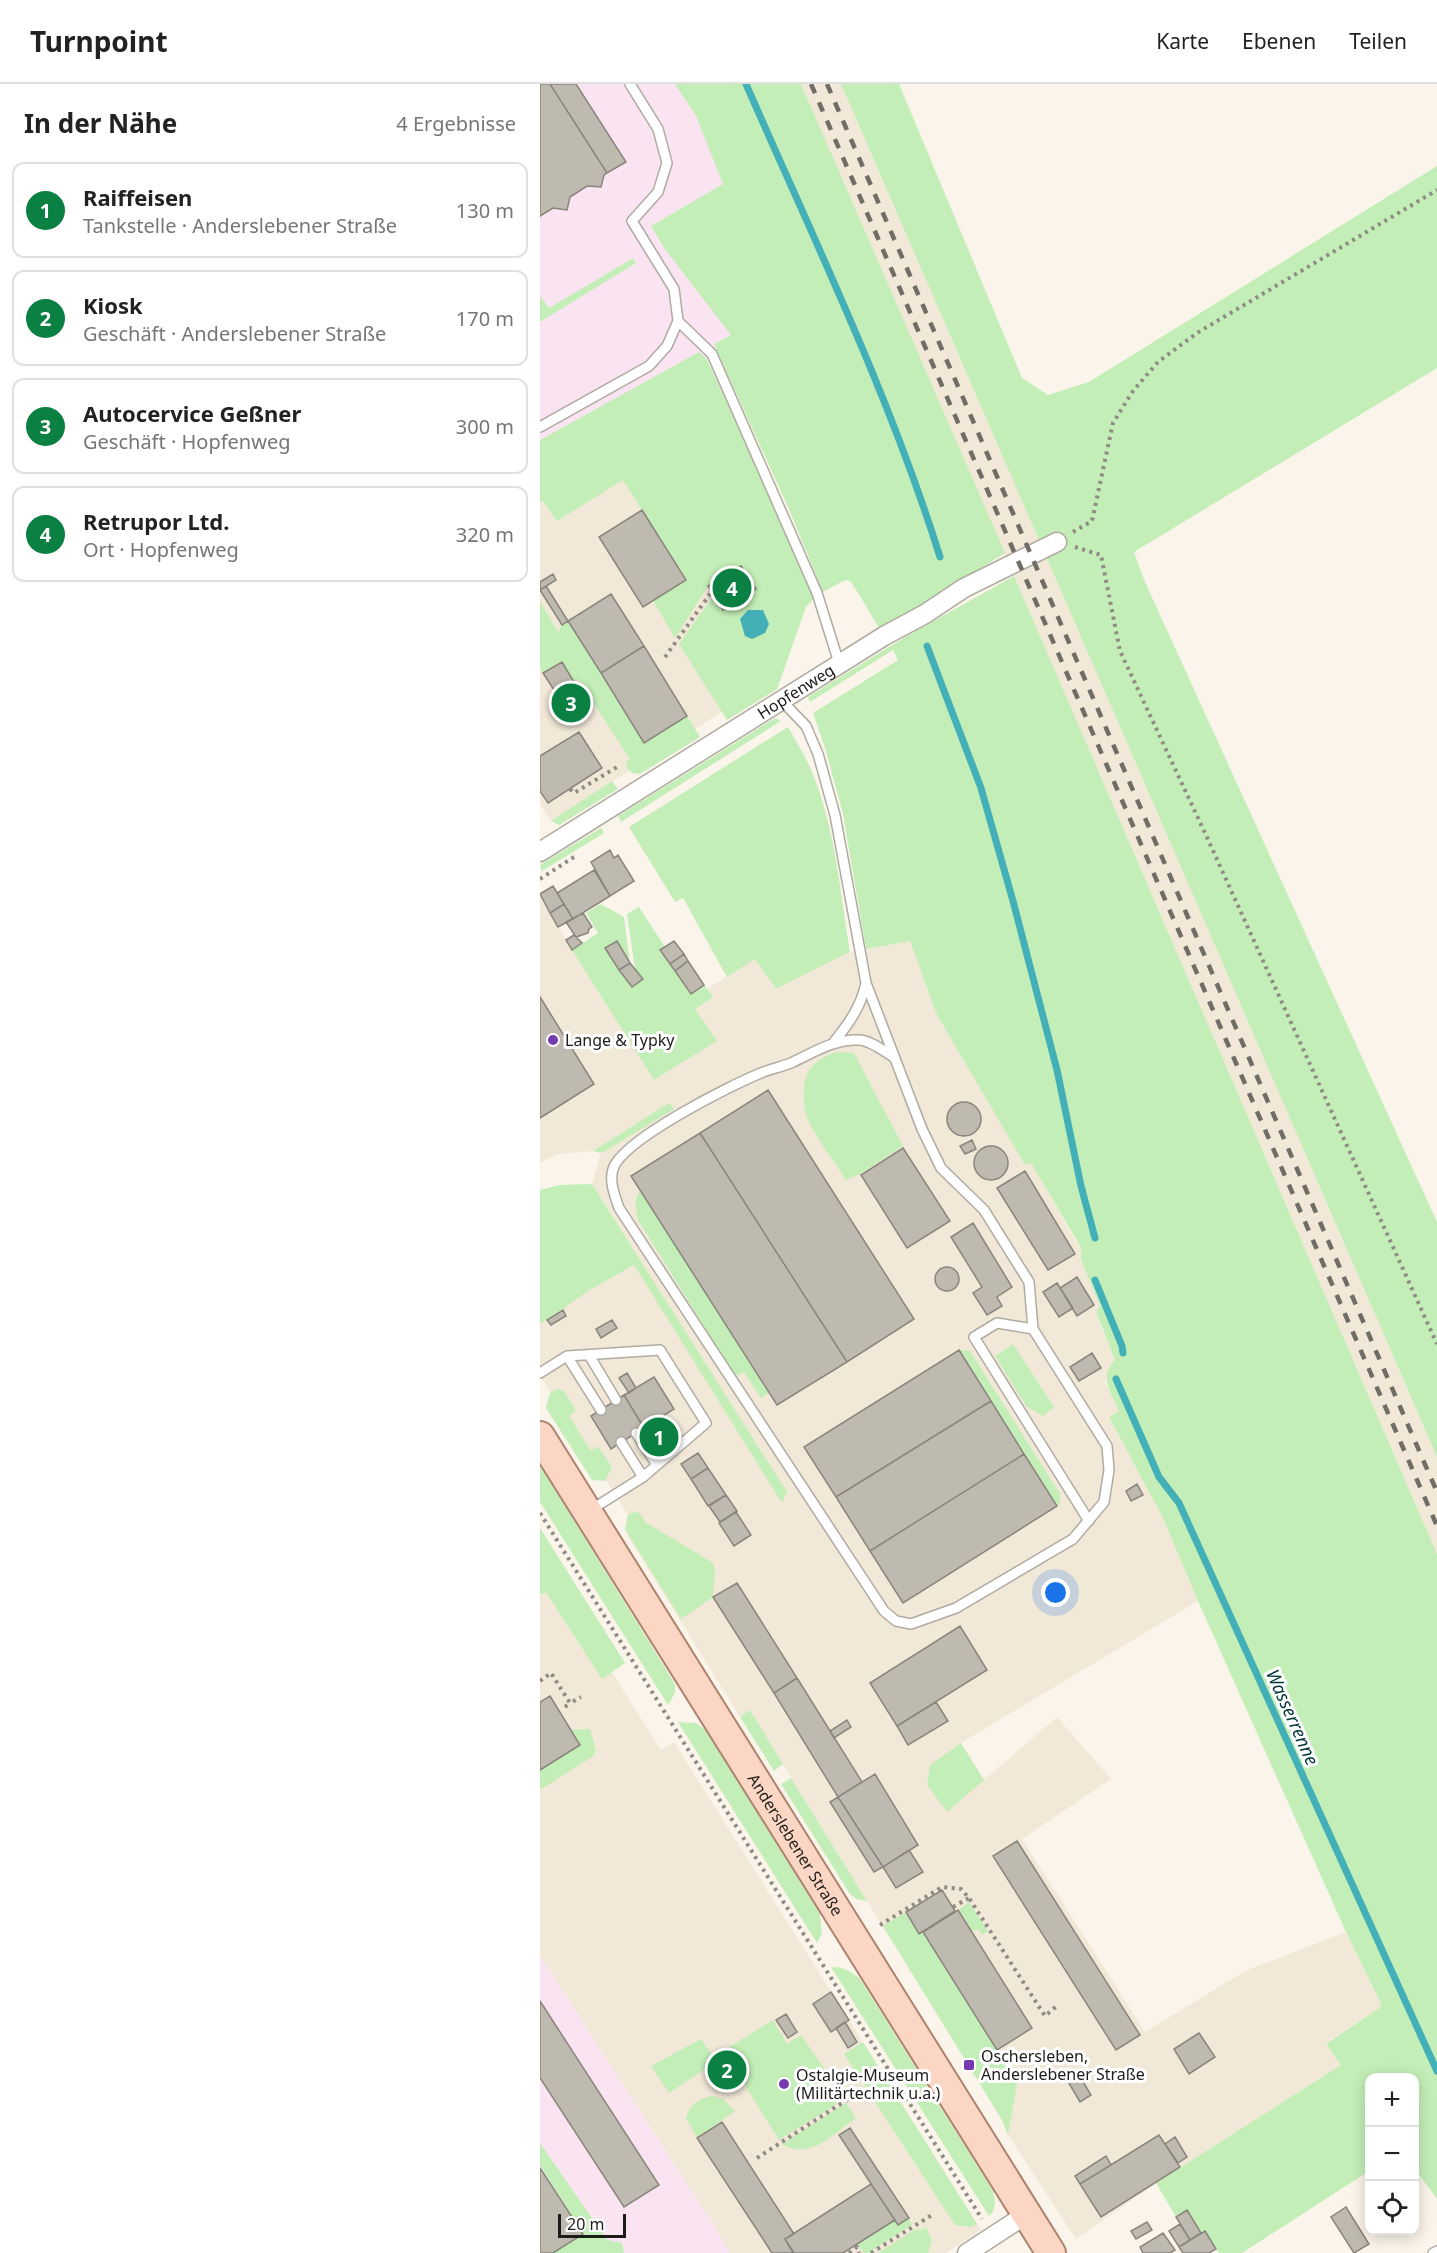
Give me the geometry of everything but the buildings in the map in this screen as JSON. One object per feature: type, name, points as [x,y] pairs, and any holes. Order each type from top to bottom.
[{"type":"main road","name":"Anderslebener Straße","points":[[540,1436],[1051,2253]]},
{"type":"street","name":"Hopfenweg","points":[[540,852],[839,663],[925,614],[964,588],[1057,542]]},
{"type":"street","points":[[967,2253],[1027,2214]]},
{"type":"lane","points":[[540,427],[649,366],[667,346],[678,321],[674,289],[632,221],[658,192],[667,164],[658,129],[630,84]]},
{"type":"lane","points":[[678,321],[712,354],[817,593],[839,663]]},
{"type":"lane","points":[[781,700],[806,726],[819,754],[835,815],[866,983],[895,1058],[922,1129],[941,1168],[984,1210],[1029,1282],[1033,1329],[1107,1446],[1109,1470],[1104,1502],[1073,1539],[956,1608],[910,1624],[896,1621],[884,1611],[620,1208],[612,1187],[613,1169],[621,1155],[632,1145],[695,1106],[760,1073],[788,1064],[834,1042],[861,1040],[895,1058]]},
{"type":"lane","points":[[834,1042],[852,1018],[862,999],[866,983]]},
{"type":"lane","points":[[1033,1329],[997,1323],[974,1337],[1089,1521]]},
{"type":"lane","points":[[540,1373],[567,1356],[660,1350],[706,1423],[643,1478],[587,1512]]},
{"type":"lane","points":[[589,1355],[616,1400]]},
{"type":"lane","points":[[567,1356],[601,1410]]},
{"type":"lane","points":[[636,1433],[657,1465]]},
{"type":"lane","points":[[621,1442],[643,1478]]},
{"type":"path","points":[[1057,542],[1092,521],[1113,423],[1133,391],[1158,362],[1197,333],[1437,190]]},
{"type":"path","points":[[1057,542],[1101,555],[1120,651],[1437,1344]]},
{"type":"path","points":[[665,657],[710,594]]},
{"type":"path","points":[[570,789],[574,793],[617,767]]},
{"type":"path","points":[[540,1513],[993,2237]]},
{"type":"path","points":[[540,1681],[551,1673],[570,1703]]},
{"type":"path","points":[[565,1707],[581,1697]]},
{"type":"path","points":[[880,1925],[942,1887],[961,1889],[1045,2016],[1058,2006]]},
{"type":"path","points":[[952,1907],[969,1898]]},
{"type":"path","points":[[757,2158],[856,2094]]},
{"type":"path","points":[[871,2253],[932,2215]]},
{"type":"path","points":[[849,2253],[857,2247],[859,2253]]},
{"type":"shaded area","points":[[540,84],[707,84],[757,194],[742,338],[540,450]]},
{"type":"shaded area","points":[[801,84],[841,84],[1437,1457],[1437,1554]]},
{"type":"shaded area","points":[[624,404],[766,546],[770,681],[551,821],[540,804],[540,450]]},
{"type":"shaded area","points":[[540,897],[654,1080],[717,1041],[695,1009],[712,998],[707,989],[755,959],[776,989],[850,952],[910,941],[936,1013],[1026,1165],[1031,1162],[1082,1252],[1080,1255],[1082,1262],[1100,1306],[1096,1313],[1115,1361],[1105,1382],[1119,1411],[1109,1417],[1163,1518],[1198,1601],[961,1743],[984,1780],[1057,1717],[1111,1779],[1022,1839],[1145,2032],[1247,1970],[1346,1932],[1382,2006],[1326,2043],[1341,2065],[1156,2183],[1076,2239],[1008,2135],[1002,2120],[750,1711],[740,1717],[629,1538],[625,1529],[628,1515],[540,1376],[540,1324],[590,1290],[641,1261],[592,1184],[601,1153],[593,1151],[557,1154],[540,1163]]},
{"type":"shaded area","points":[[540,1559],[661,1750],[674,1742],[981,2230],[946,2253],[730,2253],[540,1956]]},
{"type":"shaded area","points":[[540,1956],[711,2221],[730,2253],[540,2253]]},
{"type":"green space","points":[[675,84],[801,84],[1005,553],[887,627],[879,628],[848,580],[823,592],[788,507],[714,344],[731,335],[664,248],[651,226],[723,184],[696,116]]},
{"type":"green space","points":[[841,84],[899,84],[1022,378],[1048,395],[1089,382],[1437,166],[1437,368],[1134,552],[1145,582],[1437,1222],[1437,1457]]},
{"type":"green space","points":[[633,258],[636,263],[540,322],[540,296],[549,308]]},
{"type":"green space","points":[[699,352],[706,358],[777,510],[814,598],[806,607],[777,689],[727,720],[679,644],[714,595],[723,610],[735,603],[738,604],[744,597],[756,590],[741,566],[708,586],[675,638],[653,600],[686,580],[623,480],[557,521],[543,501],[540,502],[540,440]]},
{"type":"green space","points":[[1014,576],[1437,1554],[1437,2199],[1419,2174],[1419,2073],[1365,2073],[1365,2174],[1242,2253],[1219,2253],[1205,2231],[1201,2233],[1187,2210],[1176,2217],[1156,2183],[1341,2065],[1326,2044],[1382,2006],[1346,1932],[1163,1518],[1109,1417],[1119,1411],[1107,1378],[1107,1372],[1115,1360],[1096,1312],[1100,1306],[1082,1262],[1079,1244],[1031,1163],[1025,1165],[936,1013],[910,941],[866,949],[843,814],[813,713],[898,660],[893,650],[810,702],[808,697],[905,637]]},
{"type":"green space","points":[[540,601],[558,632],[568,621],[644,743],[687,716],[700,737],[640,774],[632,773],[627,768],[626,762],[630,759],[578,679],[574,682],[561,662],[543,673],[540,668]]},
{"type":"green space","points":[[775,718],[781,721],[621,822],[618,816]]},
{"type":"green space","points":[[788,727],[811,770],[824,805],[841,889],[850,952],[776,989],[755,959],[727,977],[683,898],[675,902],[629,827]]},
{"type":"green space","points":[[612,781],[618,789],[559,825],[551,821]]},
{"type":"green space","points":[[601,828],[604,833],[542,871],[540,865]]},
{"type":"green space","points":[[601,904],[624,917],[630,963],[617,941],[605,948],[632,987],[642,979],[635,969],[627,914],[639,907],[665,947],[661,950],[690,994],[704,985],[713,997],[695,1009],[717,1041],[654,1080],[572,950],[598,933],[586,913]]},
{"type":"green space","points":[[837,1052],[854,1053],[903,1146],[860,1174],[846,1180],[812,1128],[804,1102],[806,1077],[809,1071],[817,1062]]},
{"type":"green space","points":[[669,1103],[674,1109],[602,1153],[593,1151]]},
{"type":"green space","points":[[592,1184],[787,1492],[782,1503],[634,1265],[590,1290],[540,1324],[540,1190],[559,1185]]},
{"type":"green space","points":[[640,1190],[770,1392],[761,1398],[744,1372],[735,1376],[638,1220],[635,1201]]},
{"type":"green space","points":[[1013,1344],[1054,1407],[1043,1416],[1027,1407],[995,1356]]},
{"type":"green space","points":[[959,1350],[970,1351],[1060,1494],[1060,1503],[1057,1506]]},
{"type":"green space","points":[[557,1389],[564,1391],[576,1411],[569,1416],[591,1451],[598,1446],[612,1467],[605,1481],[592,1480],[546,1408],[550,1393]]},
{"type":"green space","points":[[540,1466],[675,1684],[675,1693],[668,1705],[540,1502]]},
{"type":"green space","points":[[634,1512],[640,1513],[645,1522],[713,1563],[715,1569],[713,1597],[681,1619],[625,1529],[628,1515]]},
{"type":"green space","points":[[540,1528],[625,1663],[602,1679],[546,1592],[540,1595]]},
{"type":"green space","points":[[750,1710],[783,1764],[774,1771],[740,1717]]},
{"type":"green space","points":[[678,1722],[695,1723],[705,1729],[820,1914],[822,1934],[817,1943]]},
{"type":"green space","points":[[590,1729],[596,1751],[592,1757],[540,1790],[540,1770],[580,1745],[571,1730]]},
{"type":"green space","points":[[961,1743],[984,1780],[947,1812],[927,1785],[930,1765]]},
{"type":"green space","points":[[791,1778],[867,1901],[856,1899],[850,1894],[781,1784]]},
{"type":"green space","points":[[969,1902],[988,1931],[982,1935],[978,1929],[972,1931],[959,1910]]},
{"type":"green space","points":[[906,1912],[919,1933],[923,1932],[1017,2083],[1008,2135],[1002,2120],[883,1926]]},
{"type":"green space","points":[[831,1967],[847,1970],[860,1979],[993,2191],[994,2208],[989,2216]]},
{"type":"green space","name":"Ostalgie-Museum (Militärtechnik u.a.)","points":[[773,2020],[787,2044],[801,2035],[826,2071],[819,2076],[837,2104],[779,2140],[739,2076],[738,2061],[716,2062],[669,2093],[651,2066],[701,2039],[713,2057]]},
{"type":"green space","points":[[863,2042],[977,2224],[972,2227],[955,2225],[844,2054]]},
{"type":"green space","points":[[712,2096],[723,2099],[735,2111],[697,2138],[686,2118],[696,2103]]},
{"type":"green space","points":[[846,2103],[856,2118],[830,2138],[802,2149],[782,2144]]},
{"type":"green space","points":[[540,2143],[607,2240],[622,2243],[624,2253],[553,2253],[582,2233],[540,2165]]},
{"type":"green space","points":[[909,2218],[912,2225],[868,2253],[864,2253],[857,2244],[895,2220],[898,2225]]},
{"type":"green space","points":[[926,2227],[932,2240],[928,2253],[878,2253],[918,2228],[920,2231]]},
{"type":"water","points":[[748,610],[763,610],[769,624],[765,633],[752,639],[745,636],[740,619]]},
{"type":"waterway","points":[[746,84],[874,377],[898,436],[940,557]]},
{"type":"waterway","points":[[927,646],[981,788],[1057,1070],[1081,1186],[1095,1238]]},
{"type":"waterway","name":"Wasserrenne","points":[[1095,1280],[1123,1353]]},
{"type":"waterway","name":"Wasserrenne","points":[[1116,1379],[1159,1477],[1179,1503],[1437,2071]]},
{"type":"railway","points":[[811,84],[1437,1526]]},
{"type":"railway","points":[[827,84],[1437,1492]]},
{"type":"place","name":"Retrupor Ltd.","points":[[732,588]]},
{"type":"place","name":"Autocervice Geßner","points":[[571,703]]},
{"type":"place","name":"Lange & Typky","points":[[553,1040]]},
{"type":"place","name":"Raiffeisen","points":[[659,1437]]},
{"type":"place","name":"Oschersleben, Anderslebener Straße","points":[[969,2065]]},
{"type":"place","name":"Kiosk","points":[[727,2070]]},
{"type":"place","name":"Ostalgie-Museum (Militärtechnik u.a.)","points":[[784,2084]]}]
